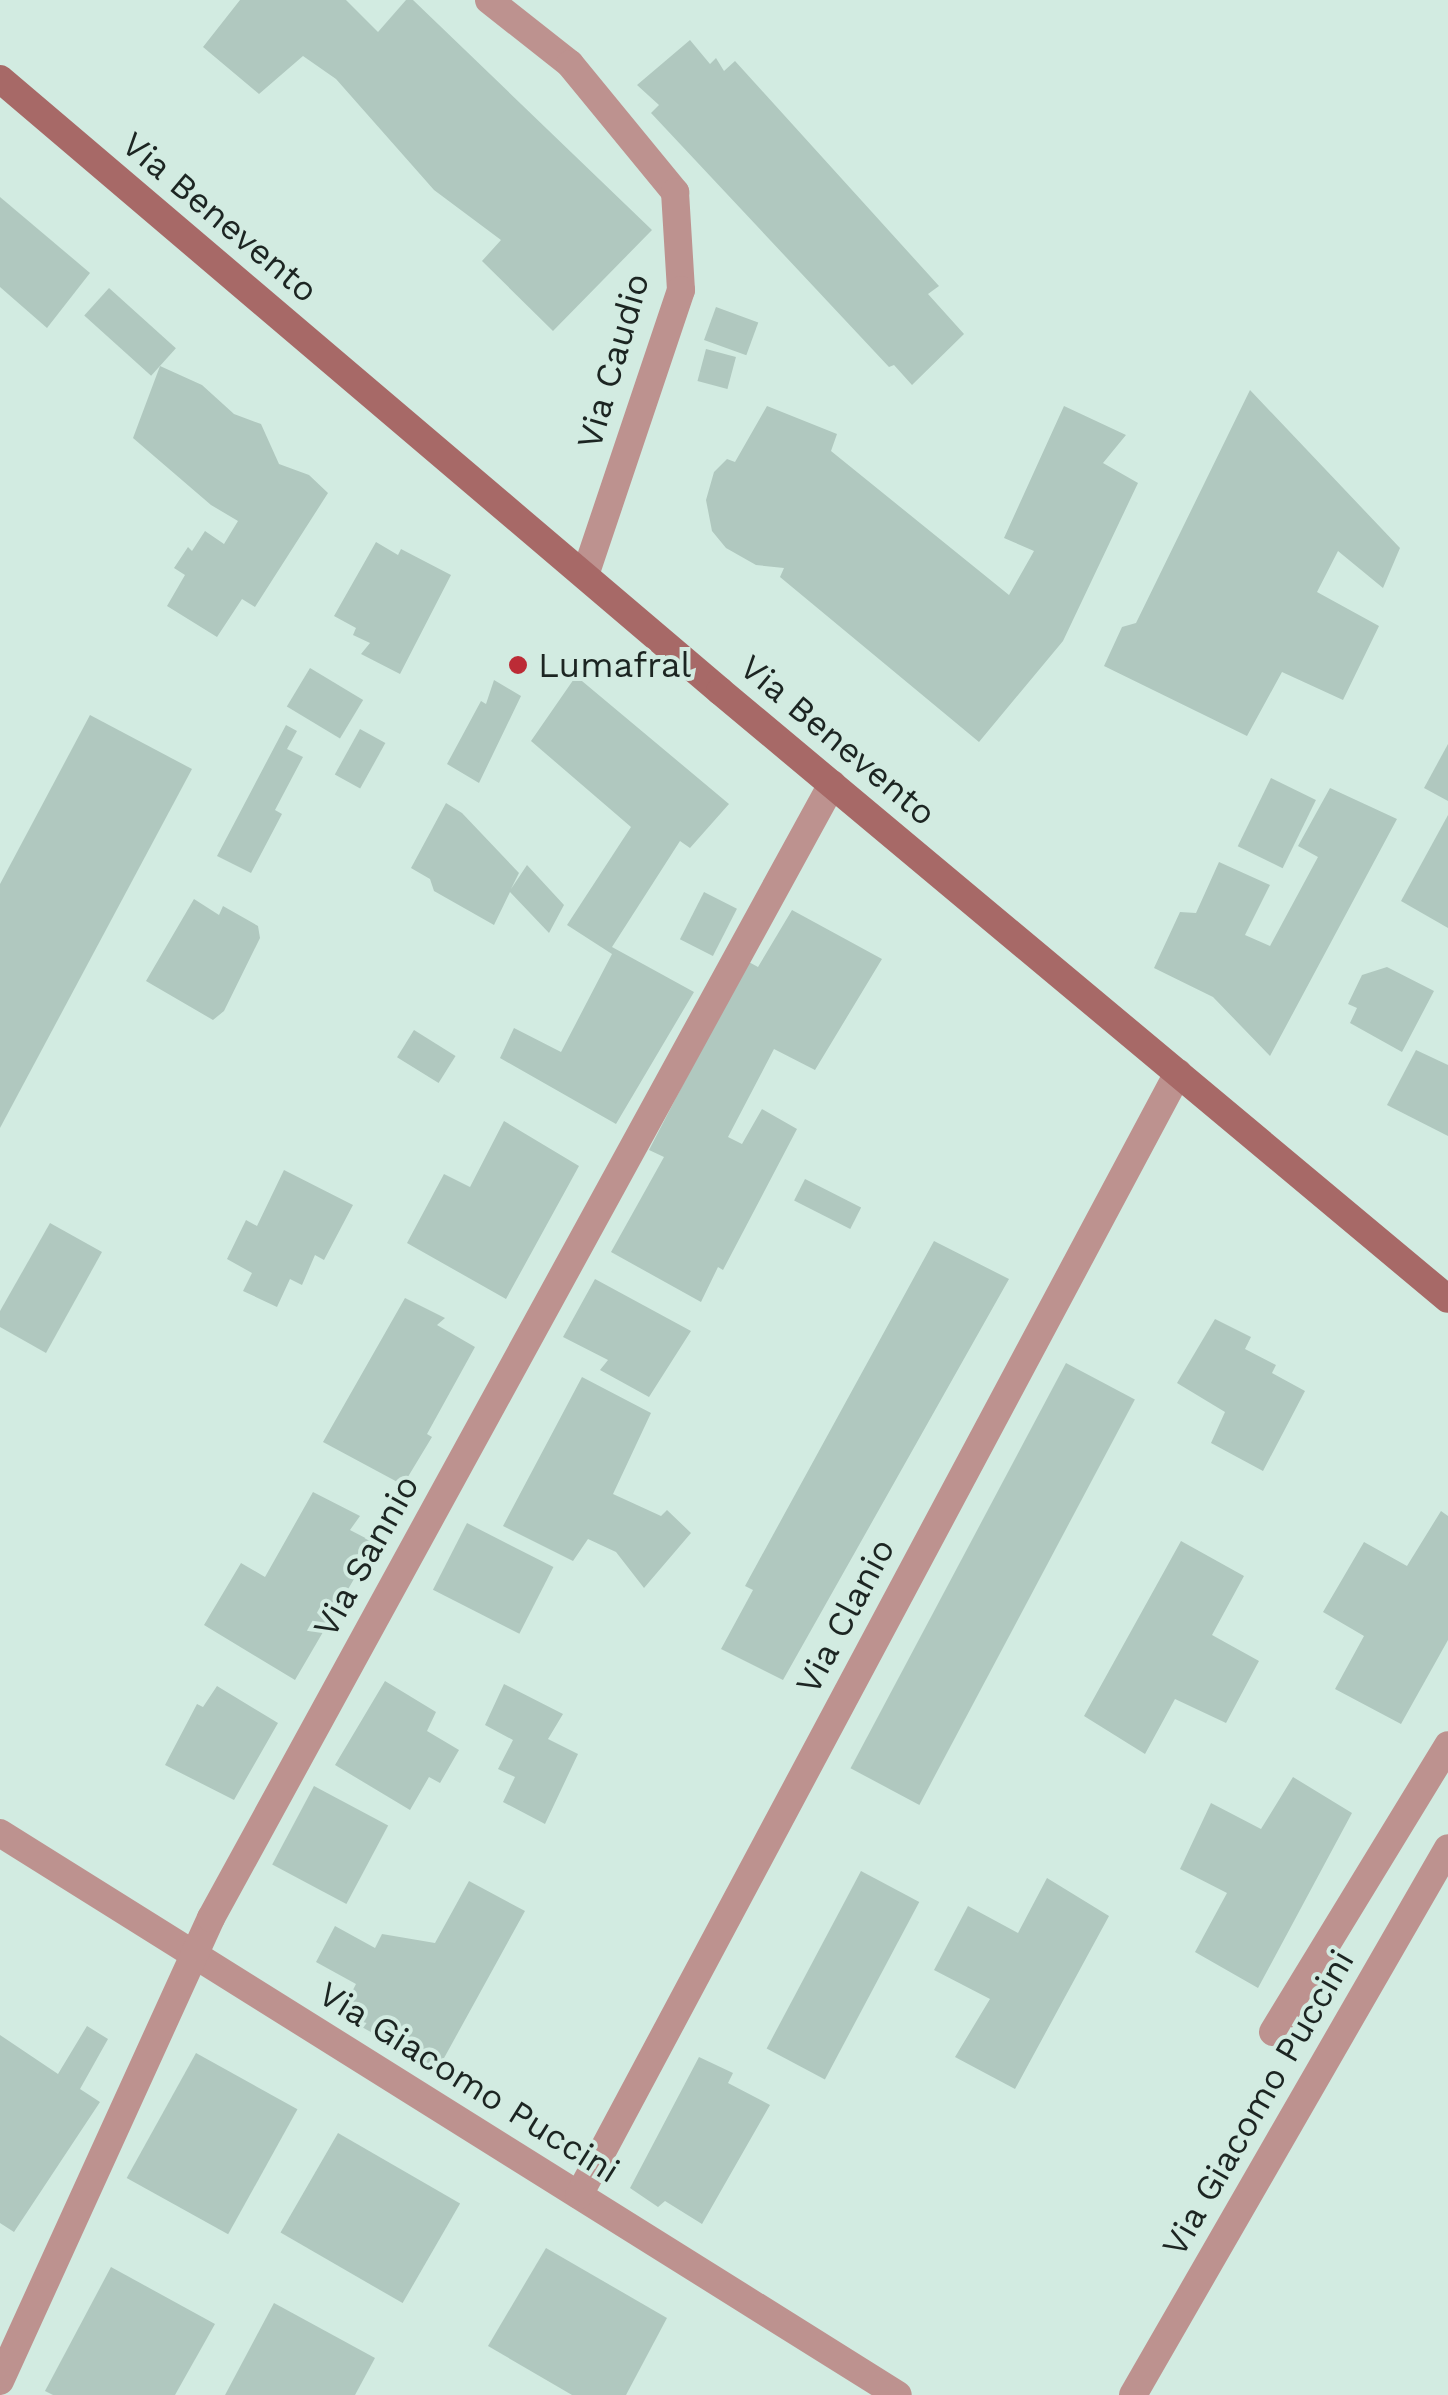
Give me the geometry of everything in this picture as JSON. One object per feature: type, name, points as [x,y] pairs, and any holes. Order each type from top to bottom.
[{"type":"main road","name":"Via Benevento","points":[[0,80],[832,784],[1448,1298]]},
{"type":"street","name":"Via Caudio","points":[[490,0],[570,64],[674,192],[681,290],[585,575]]},
{"type":"street","name":"Via Sannio","points":[[0,2381],[211,1918],[832,784]]},
{"type":"street","name":"Via Clanio","points":[[579,2194],[1178,1072]]},
{"type":"street","points":[[1273,2032],[1448,1745]]},
{"type":"street","name":"Via Giacomo Puccini","points":[[0,1832],[898,2395]]},
{"type":"street","name":"Via Giacomo Puccini","points":[[1133,2395],[1448,1848]]},
{"type":"building","points":[[240,0],[346,0],[378,32],[406,0],[413,0],[652,230],[553,331],[482,261],[501,240],[434,190],[336,79],[303,56],[259,94],[203,47]]},
{"type":"building","points":[[690,40],[710,64],[716,58],[724,71],[735,61],[939,286],[928,294],[964,334],[912,385],[894,365],[889,367],[651,113],[659,105],[637,85]]},
{"type":"building","points":[[0,197],[90,273],[47,328],[0,287]]},
{"type":"building","points":[[109,288],[176,348],[151,376],[84,315]]},
{"type":"building","points":[[716,307],[758,322],[746,355],[704,340]]},
{"type":"building","points":[[706,349],[736,357],[727,389],[697,381]]},
{"type":"building","points":[[160,366],[202,385],[234,414],[261,424],[279,464],[309,475],[328,493],[255,607],[242,599],[217,637],[167,606],[185,575],[174,568],[188,547],[192,551],[205,531],[224,544],[238,521],[211,505],[133,438]]},
{"type":"building","points":[[1250,390],[1400,548],[1383,588],[1338,551],[1317,592],[1379,626],[1343,700],[1282,672],[1247,736],[1104,666],[1122,627],[1136,623]]},
{"type":"building","points":[[767,406],[837,434],[831,451],[1009,595],[1034,551],[1004,538],[1064,406],[1126,435],[1103,463],[1138,483],[1063,641],[979,742],[780,577],[784,568],[756,565],[726,548],[712,531],[706,500],[714,472],[727,459],[735,462]]},
{"type":"building","points":[[376,542],[398,555],[401,549],[451,575],[400,674],[361,654],[370,643],[353,635],[356,628],[334,616]]},
{"type":"building","points":[[310,668],[363,700],[340,739],[287,707]]},
{"type":"building","points":[[576,676],[729,804],[690,848],[680,841],[612,947],[694,992],[616,1124],[500,1058],[514,1028],[561,1052],[612,954],[567,925],[631,827],[531,741]]},
{"type":"building","points":[[494,680],[521,696],[479,783],[447,764],[481,701],[486,704]]},
{"type":"building","points":[[90,715],[192,769],[0,1128],[0,884]]},
{"type":"building","points":[[286,725],[297,731],[287,749],[303,757],[275,810],[282,814],[251,873],[217,856]]},
{"type":"building","points":[[360,729],[385,743],[360,789],[335,774]]},
{"type":"building","points":[[1448,744],[1448,801],[1424,788]]},
{"type":"building","points":[[1271,778],[1316,800],[1283,868],[1238,846]]},
{"type":"building","points":[[1330,788],[1397,819],[1270,1056],[1213,997],[1154,968],[1180,912],[1196,913],[1219,862],[1270,885],[1245,935],[1270,946],[1318,857],[1298,846]]},
{"type":"building","points":[[446,803],[462,813],[519,873],[511,889],[527,865],[564,905],[549,933],[510,892],[494,925],[434,891],[430,879],[411,868]]},
{"type":"building","points":[[1448,815],[1448,928],[1401,901]]},
{"type":"building","points":[[704,892],[737,909],[713,956],[680,939]]},
{"type":"building","points":[[194,899],[219,915],[223,906],[258,926],[260,938],[224,1011],[213,1020],[146,981]]},
{"type":"building","points":[[792,910],[882,959],[815,1070],[774,1049],[728,1137],[742,1144],[762,1109],[797,1129],[723,1270],[718,1267],[701,1302],[611,1252],[664,1157],[649,1150],[747,961],[758,967]]},
{"type":"building","points":[[1387,967],[1434,991],[1402,1052],[1350,1023],[1357,1008],[1348,1004],[1362,975]]},
{"type":"building","points":[[414,1030],[456,1056],[439,1083],[397,1057]]},
{"type":"building","points":[[1416,1050],[1448,1065],[1448,1136],[1387,1105]]},
{"type":"building","points":[[504,1121],[579,1166],[506,1299],[407,1243],[444,1174],[470,1187]]},
{"type":"building","points":[[284,1170],[353,1205],[324,1260],[315,1255],[302,1285],[290,1279],[277,1307],[243,1291],[252,1273],[227,1259],[246,1220],[257,1226]]},
{"type":"building","points":[[805,1179],[861,1208],[850,1229],[794,1200]]},
{"type":"building","points":[[50,1223],[102,1252],[46,1353],[0,1327],[0,1311]]},
{"type":"building","points":[[934,1241],[1009,1279],[783,1680],[721,1649],[753,1590],[745,1586]]},
{"type":"building","points":[[595,1279],[691,1331],[649,1397],[600,1370],[608,1360],[563,1337]]},
{"type":"building","points":[[405,1298],[445,1318],[437,1325],[475,1347],[427,1434],[432,1437],[403,1485],[323,1442]]},
{"type":"building","points":[[1215,1319],[1251,1337],[1245,1349],[1276,1365],[1272,1373],[1305,1391],[1263,1471],[1211,1443],[1225,1412],[1177,1383]]},
{"type":"building","points":[[1066,1363],[1135,1400],[919,1805],[851,1768]]},
{"type":"building","points":[[582,1377],[651,1413],[613,1494],[661,1516],[667,1510],[691,1533],[644,1588],[616,1552],[588,1539],[573,1561],[503,1526]]},
{"type":"building","points":[[313,1492],[360,1516],[350,1530],[375,1543],[295,1680],[204,1625],[241,1563],[265,1577]]},
{"type":"building","points":[[1441,1511],[1448,1516],[1448,1640],[1401,1724],[1335,1689],[1364,1636],[1323,1612],[1364,1542],[1407,1566]]},
{"type":"building","points":[[467,1523],[553,1567],[519,1634],[433,1590]]},
{"type":"building","points":[[1181,1541],[1244,1576],[1212,1635],[1259,1661],[1226,1723],[1175,1699],[1145,1754],[1084,1716]]},
{"type":"building","points":[[385,1681],[436,1712],[427,1731],[459,1750],[440,1783],[429,1777],[410,1810],[335,1765]]},
{"type":"building","points":[[504,1684],[563,1714],[548,1739],[578,1754],[545,1824],[503,1802],[515,1777],[498,1769],[513,1740],[485,1725]]},
{"type":"building","points":[[217,1686],[278,1723],[234,1800],[165,1765],[197,1704],[203,1707]]},
{"type":"building","points":[[1293,1777],[1352,1813],[1258,1988],[1195,1952],[1227,1893],[1180,1869],[1211,1803],[1261,1829]]},
{"type":"building","points":[[314,1786],[388,1825],[346,1904],[272,1865]]},
{"type":"building","points":[[861,1871],[919,1902],[825,2079],[767,2048]]},
{"type":"building","points":[[1047,1878],[1109,1916],[1015,2089],[955,2057],[990,1999],[934,1970],[968,1906],[1018,1933]]},
{"type":"building","points":[[469,1881],[525,1911],[438,2069],[340,2015],[356,1984],[316,1962],[335,1926],[375,1948],[382,1934],[435,1943]]},
{"type":"building","points":[[87,2026],[108,2039],[80,2089],[100,2102],[14,2232],[0,2223],[0,2035],[58,2074]]},
{"type":"building","points":[[196,2053],[297,2109],[228,2234],[127,2178]]},
{"type":"building","points":[[699,2057],[733,2073],[728,2083],[770,2105],[702,2224],[665,2201],[658,2207],[630,2188]]},
{"type":"building","points":[[338,2133],[460,2204],[403,2303],[280,2233]]},
{"type":"building","points":[[546,2248],[667,2318],[626,2395],[572,2395],[488,2346]]},
{"type":"building","points":[[111,2267],[215,2324],[175,2395],[53,2395],[45,2391]]},
{"type":"building","points":[[274,2303],[375,2358],[355,2395],[225,2395]]},
{"type":"place","name":"Lumafral","points":[[518,665]]}]
